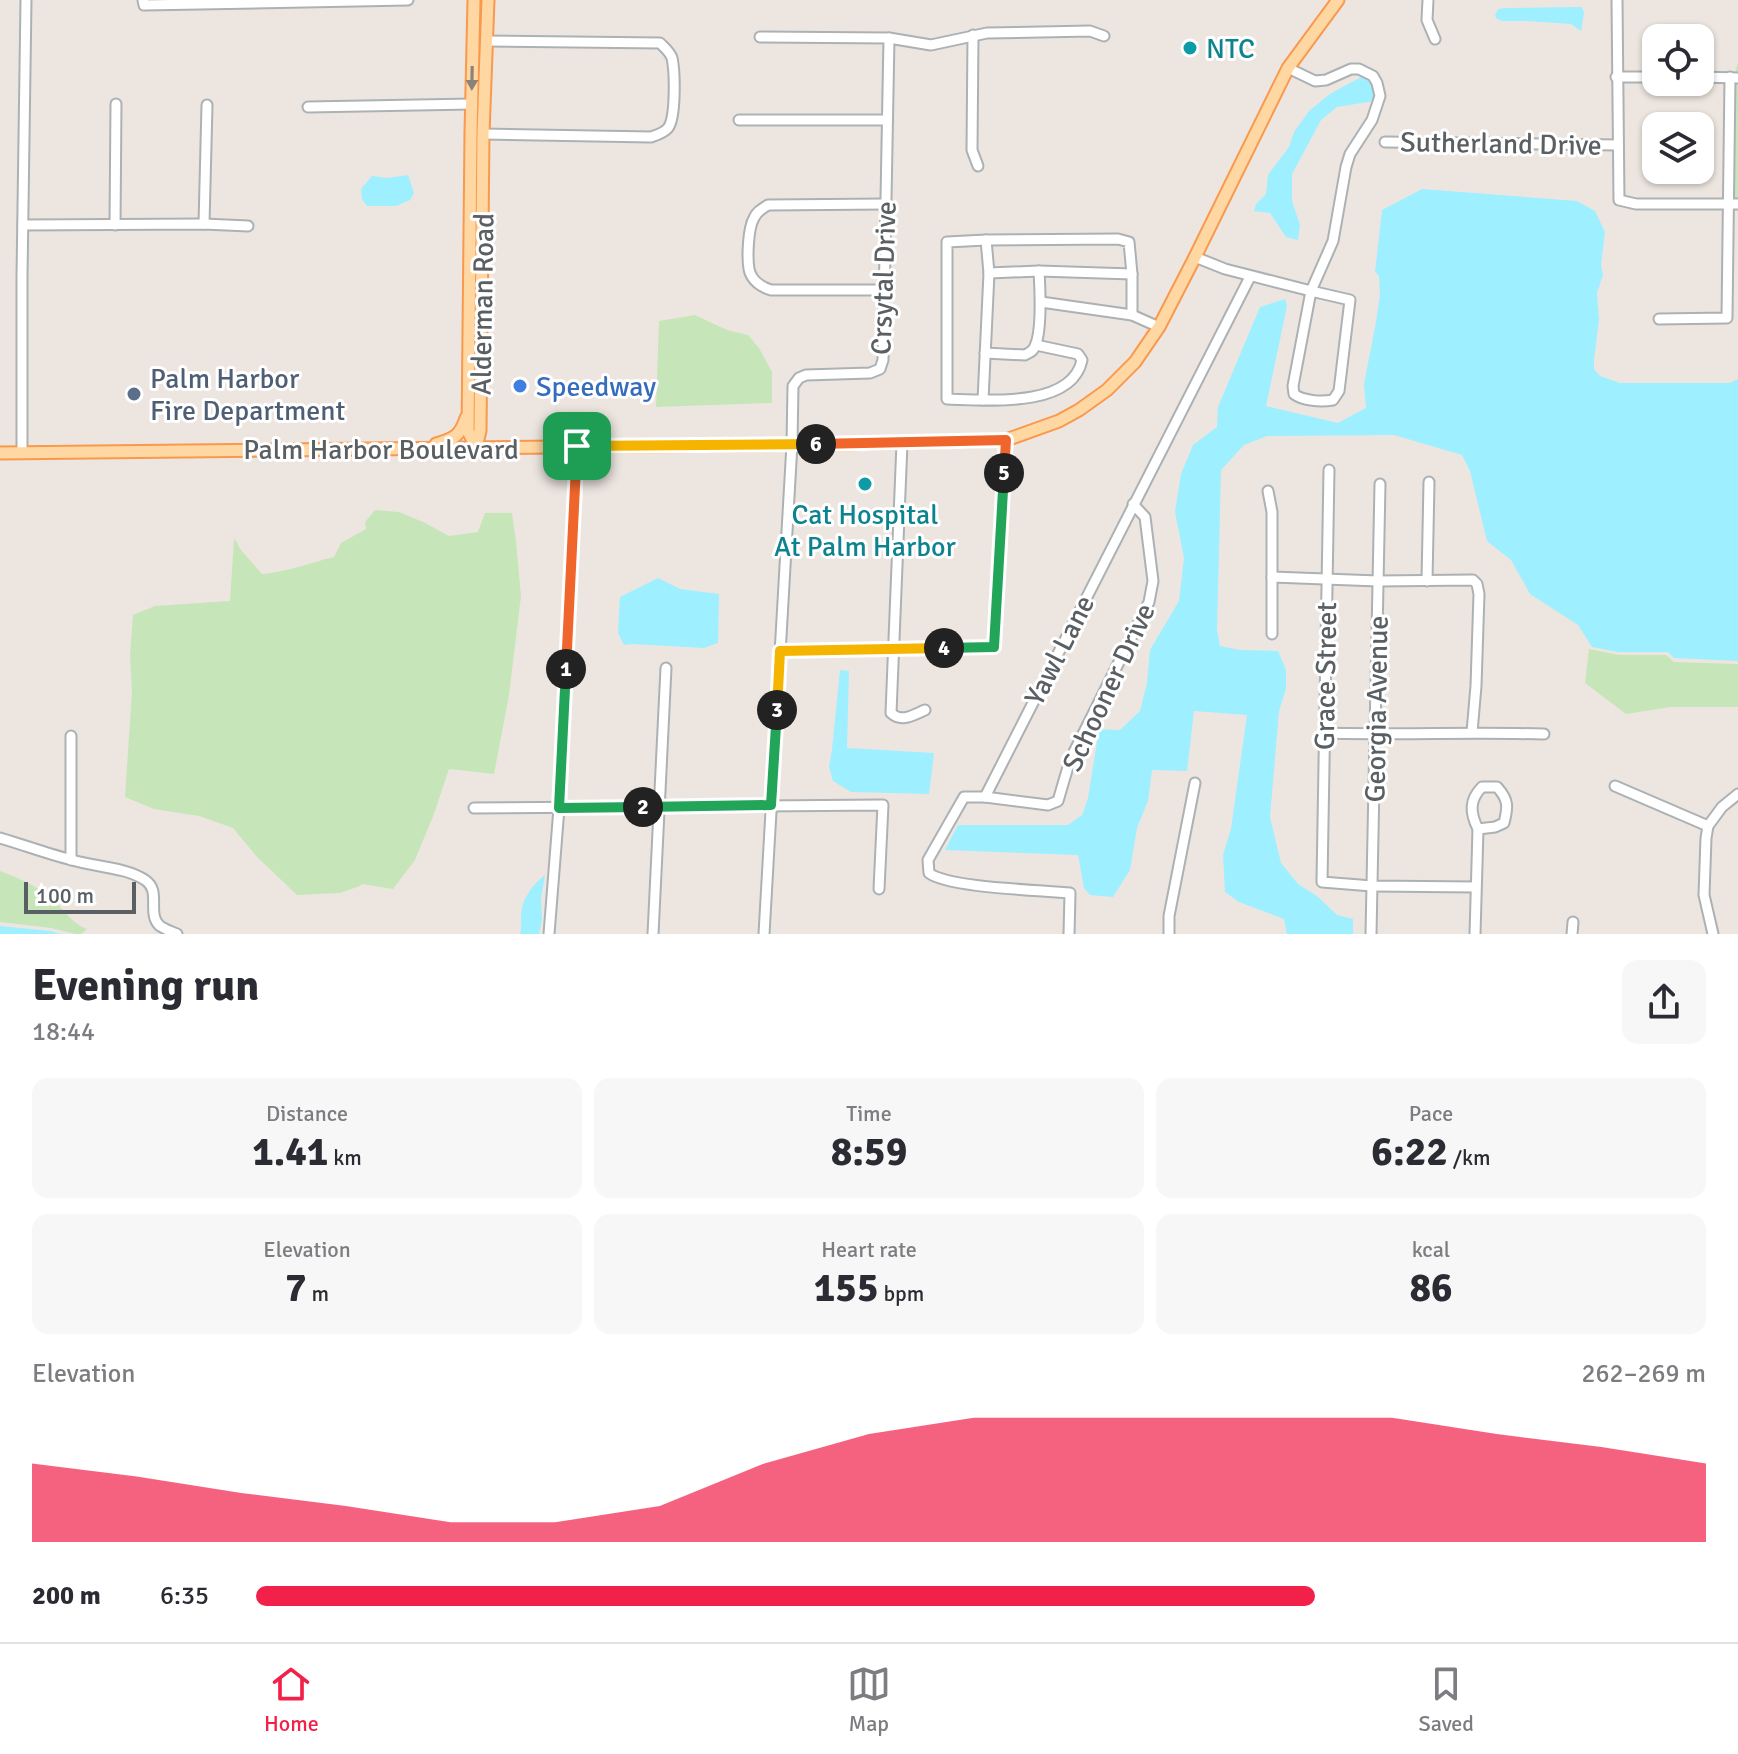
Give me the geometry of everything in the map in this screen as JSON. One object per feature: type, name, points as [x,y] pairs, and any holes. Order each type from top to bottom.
[{"type":"main road","name":"Alderman Road","points":[[474,0],[468,431],[476,447]]},
{"type":"main road","name":"Alderman Road","points":[[476,447],[480,431],[483,134],[488,0]]},
{"type":"main road","points":[[1195,257],[1288,68],[1338,0]]},
{"type":"main road","name":"Palm Harbor Boulevard","points":[[0,453],[1006,440],[1059,421],[1091,402],[1120,378],[1159,327],[1195,257]]},
{"type":"main road","points":[[424,448],[458,434],[468,410]]},
{"type":"street","points":[[22,452],[26,0]]},
{"type":"street","points":[[143,0],[144,5],[408,1]]},
{"type":"street","points":[[1428,0],[1427,20],[1435,39]]},
{"type":"street","points":[[1617,0],[1619,200],[1636,204],[1733,204]]},
{"type":"street","points":[[760,37],[889,38],[931,45],[987,33],[1090,31],[1104,36]]},
{"type":"street","points":[[973,35],[972,150],[978,166]]},
{"type":"street","name":"Crsytal Drive","points":[[792,444],[793,386],[799,378],[806,375],[870,373],[880,369],[883,360],[889,38]]},
{"type":"street","points":[[483,134],[651,137],[667,129],[672,119],[674,77],[671,56],[660,43],[486,41]]},
{"type":"street","points":[[1195,257],[1250,277],[1311,291],[1350,300],[1339,391],[1333,400],[1299,398],[1294,394],[1293,386],[1311,291],[1333,241],[1346,167],[1350,154],[1372,120],[1380,96],[1373,76],[1359,69],[1315,81],[1288,68]]},
{"type":"street","points":[[1616,77],[1642,77]]},
{"type":"street","points":[[1659,319],[1727,318],[1733,204],[1734,78],[1714,77]]},
{"type":"street","points":[[115,225],[116,104]]},
{"type":"street","points":[[308,107],[472,104]]},
{"type":"street","points":[[204,224],[207,105]]},
{"type":"street","points":[[739,120],[886,120]]},
{"type":"street","name":"Sutherland Drive","points":[[1385,142],[1618,145]]},
{"type":"street","points":[[884,290],[764,288],[749,271],[749,237],[754,217],[759,209],[768,205],[886,204]]},
{"type":"street","points":[[23,225],[248,226]]},
{"type":"street","points":[[1036,345],[1078,354],[1082,360],[1081,367],[1074,379],[1055,391],[1025,398],[947,399],[947,242],[1118,239],[1129,242],[1132,315]]},
{"type":"street","points":[[983,400],[989,273],[986,240]]},
{"type":"street","points":[[985,353],[1025,355],[1036,345],[1041,302],[1039,271]]},
{"type":"street","points":[[989,273],[1132,274]]},
{"type":"street","name":"Yawl Lane","points":[[985,797],[1250,277]]},
{"type":"street","points":[[1041,302],[1132,315],[1159,327]]},
{"type":"street","points":[[780,651],[994,647],[1006,440]]},
{"type":"street","points":[[902,443],[891,713],[905,719],[925,710]]},
{"type":"street","points":[[764,934],[792,444]]},
{"type":"street","points":[[549,934],[559,808],[577,446]]},
{"type":"street","name":"Grace Street","points":[[1329,470],[1322,882],[1372,886]]},
{"type":"street","points":[[1427,581],[1429,482]]},
{"type":"street","name":"Georgia Avenue","points":[[1371,934],[1380,484]]},
{"type":"street","points":[[1268,491],[1272,512],[1272,634]]},
{"type":"street","name":"Schooner Drive","points":[[985,797],[1048,805],[1058,801],[1070,760],[1152,592],[1145,517],[1133,504]]},
{"type":"street","points":[[1272,577],[1378,581],[1473,580],[1479,594],[1472,732]]},
{"type":"street","points":[[653,934],[666,668]]},
{"type":"street","points":[[1324,733],[1544,734]]},
{"type":"street","points":[[71,736],[71,860]]},
{"type":"street","points":[[1169,934],[1169,916],[1195,783]]},
{"type":"street","points":[[1615,786],[1708,826]]},
{"type":"street","points":[[1475,934],[1478,829],[1471,814],[1472,801],[1482,787],[1497,787],[1505,796],[1507,811],[1504,823],[1478,829]]},
{"type":"street","points":[[1713,934],[1704,895],[1708,826],[1722,807],[1738,794]]},
{"type":"street","points":[[985,797],[964,797],[928,860],[929,873],[937,879],[965,884],[1070,893],[1069,934]]},
{"type":"street","points":[[474,808],[883,805],[879,889]]},
{"type":"street","points":[[0,838],[71,860],[132,874],[149,883],[154,891],[157,921],[160,926],[177,934]]},
{"type":"street","points":[[1372,886],[1475,887]]},
{"type":"street","points":[[1572,934],[1573,922]]},
{"type":"green space","points":[[1738,62],[1738,201],[1732,201],[1733,79]]},
{"type":"green space","points":[[695,315],[727,330],[748,335],[772,372],[772,403],[656,407],[659,321]]},
{"type":"green space","points":[[375,510],[399,512],[449,536],[478,532],[485,513],[512,513],[521,596],[509,695],[494,774],[449,769],[415,860],[393,889],[362,884],[340,893],[297,895],[257,857],[233,828],[199,816],[154,809],[125,797],[133,615],[155,606],[230,601],[234,538],[262,574],[280,571],[334,557],[341,543],[366,529],[365,522]]},
{"type":"green space","points":[[1589,649],[1619,655],[1666,655],[1674,662],[1738,664],[1738,707],[1671,707],[1626,714],[1585,683]]},
{"type":"green space","points":[[0,871],[40,890],[77,924],[87,929],[75,934],[0,922]]},
{"type":"water","points":[[1582,7],[1581,31],[1571,24],[1502,21],[1495,16],[1498,9],[1505,8]]},
{"type":"water","points":[[1361,77],[1373,84],[1374,101],[1337,107],[1321,120],[1292,174],[1292,201],[1300,225],[1298,240],[1286,237],[1270,213],[1254,211],[1256,204],[1266,194],[1268,175],[1289,147],[1294,132],[1309,111],[1330,94]]},
{"type":"water","points":[[408,175],[414,193],[410,200],[396,206],[367,206],[362,199],[361,189],[372,176],[387,178]]},
{"type":"water","points":[[1422,189],[1577,201],[1595,211],[1605,232],[1601,265],[1603,275],[1597,293],[1599,320],[1594,369],[1600,376],[1620,383],[1730,383],[1738,379],[1738,661],[1674,658],[1668,652],[1618,652],[1592,647],[1578,625],[1530,594],[1511,560],[1487,541],[1470,471],[1462,455],[1394,435],[1267,436],[1244,445],[1221,470],[1217,630],[1220,646],[1278,651],[1286,670],[1286,689],[1279,711],[1270,817],[1281,863],[1298,884],[1317,896],[1337,915],[1353,919],[1353,934],[1287,934],[1284,919],[1239,902],[1225,892],[1223,855],[1231,829],[1247,715],[1194,711],[1187,771],[1152,770],[1148,801],[1137,828],[1130,870],[1113,897],[1090,895],[1084,888],[1078,855],[945,850],[958,825],[1068,825],[1082,815],[1088,798],[1099,729],[1120,730],[1140,711],[1150,650],[1179,601],[1184,558],[1175,512],[1181,474],[1193,445],[1217,427],[1218,407],[1260,307],[1285,299],[1287,306],[1266,406],[1338,423],[1366,408],[1364,384],[1380,295],[1379,276],[1375,272],[1382,210]]},
{"type":"water","points":[[658,578],[680,589],[719,594],[718,643],[704,648],[624,645],[618,633],[620,597]]},
{"type":"water","points":[[840,670],[849,671],[847,748],[934,753],[929,794],[851,792],[833,781],[829,767]]},
{"type":"water","points":[[545,875],[539,934],[520,934],[523,903],[532,887]]},
{"type":"water","points":[[0,926],[50,931],[61,934],[0,934]]},
{"type":"place","name":"NTC","points":[[1190,48]]},
{"type":"place","name":"Speedway","points":[[520,386]]},
{"type":"place","name":"Palm Harbor Fire Department","points":[[134,394]]},
{"type":"place","name":"Cat Hospital At Palm Harbor","points":[[865,484]]},
{"type":"route","points":[[1006,440],[994,647],[780,651],[771,805],[559,808],[577,446],[1006,440]]}]
